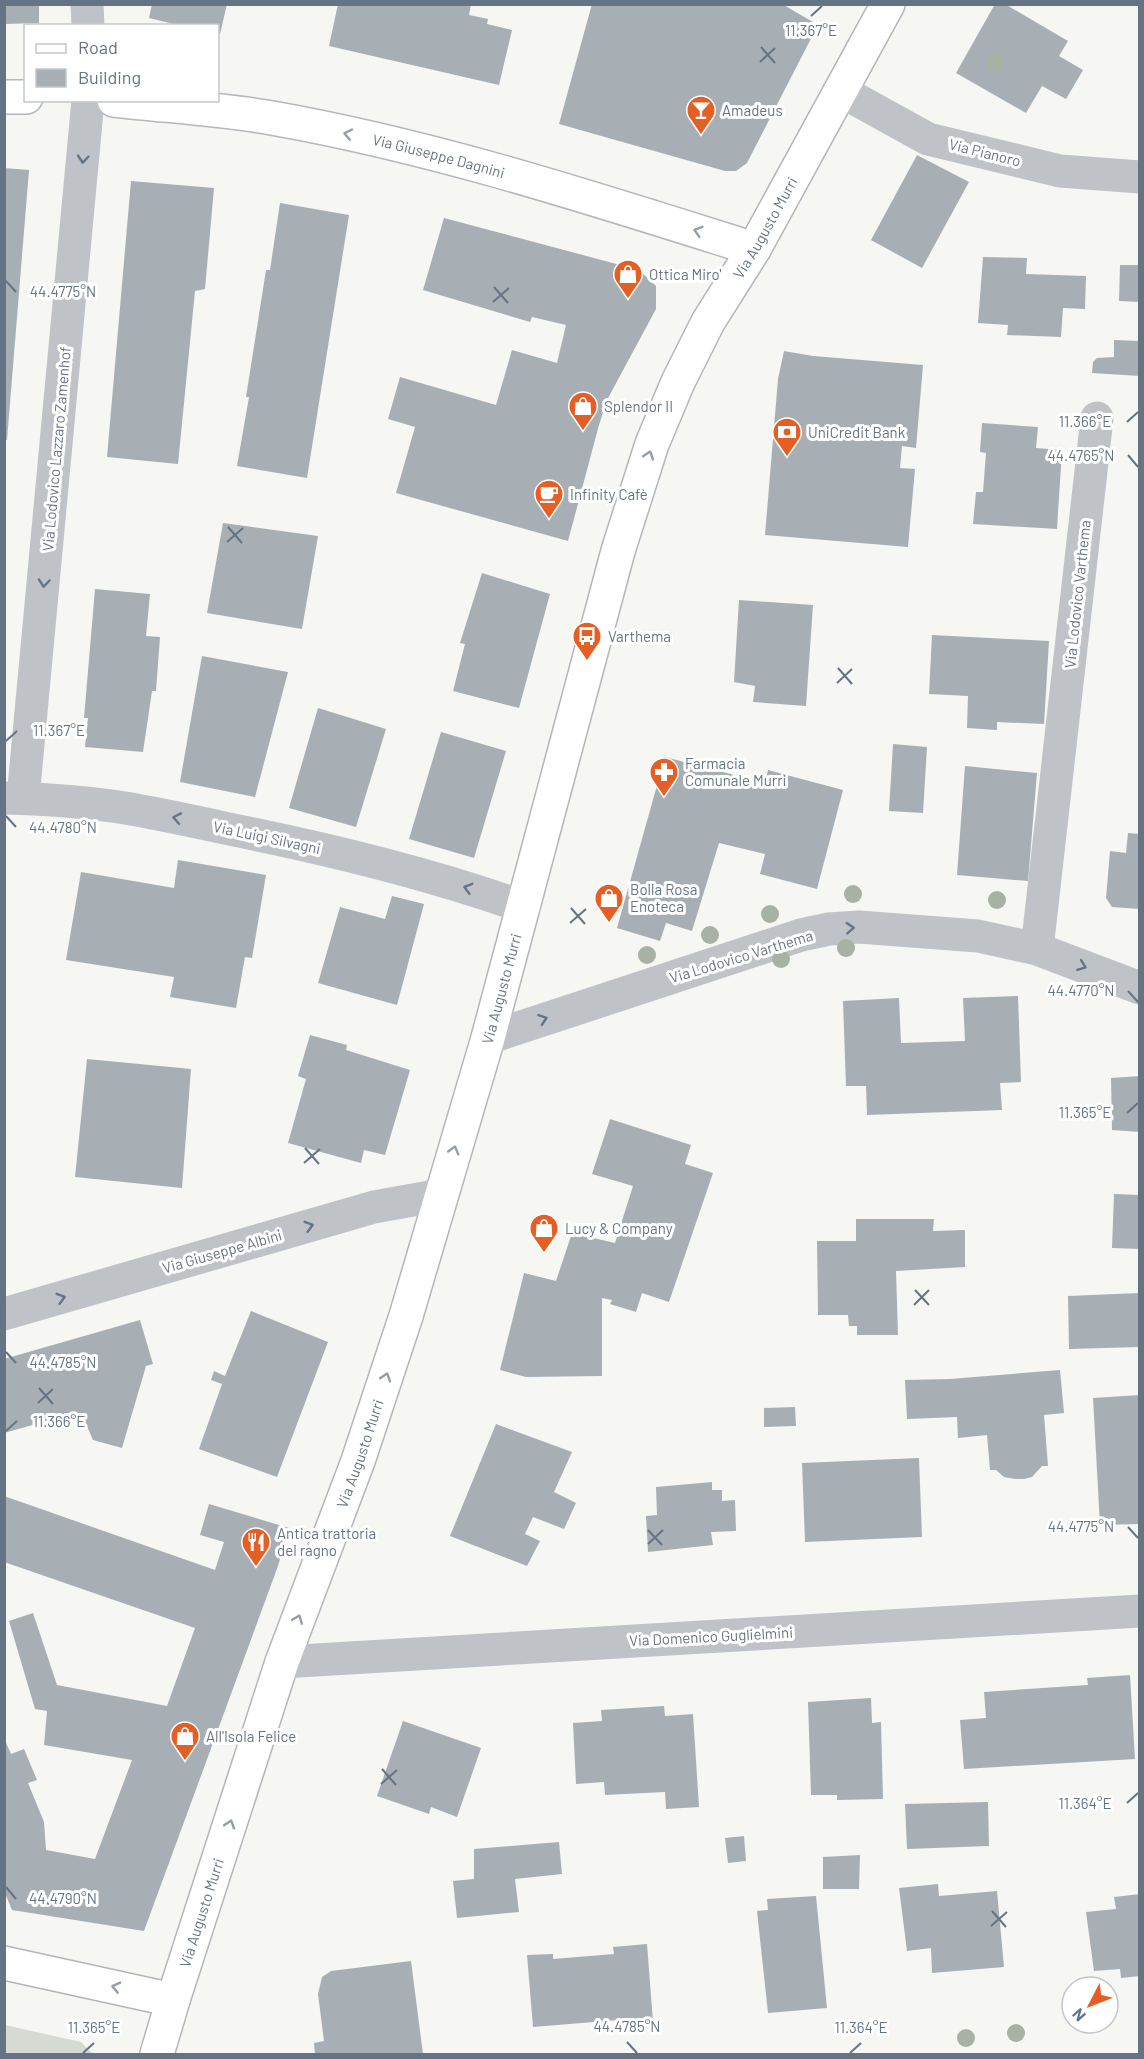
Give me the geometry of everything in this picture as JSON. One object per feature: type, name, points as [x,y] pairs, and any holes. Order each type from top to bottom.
[{"type":"main road","name":"Via Augusto Murri","points":[[157,2055],[282,1662],[358,1461],[406,1316],[488,1038],[618,551],[652,444],[678,382],[708,322],[754,249],[888,4]]},
{"type":"main road","points":[[4,97],[24,97]]},
{"type":"main road","name":"Via Giuseppe Dagnini","points":[[131,102],[270,118],[372,138],[500,172],[754,249]]},
{"type":"main road","points":[[4,1963],[173,2000]]},
{"type":"street","points":[[87,4],[88,24]]},
{"type":"street","name":"Via Pianoro","points":[[841,91],[928,139],[1060,171],[1140,177]]},
{"type":"street","name":"Via Lodovico Lazzaro Zamenhof","points":[[14,798],[88,102]]},
{"type":"street","name":"Via Lodovico Varthema","points":[[1038,950],[1096,418]]},
{"type":"street","name":"Via Luigi Silvagni","points":[[14,798],[130,809],[272,837],[362,859],[477,891],[524,907]]},
{"type":"street","name":"Via Lodovico Varthema","points":[[488,1038],[801,935],[829,929],[860,927],[978,936],[1038,950],[1140,988]]},
{"type":"street","name":"Via Giuseppe Albini","points":[[4,1314],[374,1207],[441,1195]]},
{"type":"street","name":"Via Domenico Guglielmini","points":[[282,1662],[1140,1611]]},
{"type":"shaded area","points":[[5,2025],[81,2042],[93,2054],[5,2054]]},
{"type":"building","points":[[4,4],[39,4],[39,23],[4,24]]},
{"type":"building","points":[[152,4],[227,4],[220,34],[219,24],[174,24],[149,18]]},
{"type":"building","points":[[338,4],[471,4],[469,15],[488,19],[487,24],[512,30],[499,85],[329,46]]},
{"type":"building","points":[[592,4],[782,4],[818,25],[747,163],[736,171],[725,171],[559,124]]},
{"type":"building","points":[[995,4],[1005,4],[1068,41],[1059,56],[1083,70],[1066,99],[1042,86],[1026,113],[956,73]]},
{"type":"building","points":[[917,155],[969,182],[922,268],[871,240]]},
{"type":"building","points":[[4,168],[29,170],[7,440],[4,440]]},
{"type":"building","points":[[131,181],[214,188],[205,289],[195,291],[178,464],[107,457]]},
{"type":"building","points":[[280,203],[349,215],[307,478],[237,466],[266,270],[270,270]]},
{"type":"building","points":[[444,218],[639,270],[656,286],[656,309],[607,400],[568,541],[396,493],[415,427],[388,419],[400,377],[496,405],[512,350],[557,363],[566,325],[532,317],[530,322],[423,290]]},
{"type":"building","points":[[983,257],[1027,258],[1026,274],[1086,276],[1085,309],[1063,308],[1061,337],[1007,335],[1008,325],[978,323]]},
{"type":"building","points":[[1120,265],[1140,265],[1140,302],[1119,301]]},
{"type":"building","points":[[1114,340],[1140,341],[1140,376],[1092,373],[1093,362],[1097,358],[1114,357]]},
{"type":"building","points":[[784,351],[813,356],[923,365],[916,448],[902,446],[900,468],[915,469],[908,547],[765,535],[778,379]]},
{"type":"building","points":[[982,423],[1038,427],[1036,448],[1062,450],[1057,529],[973,524],[976,492],[983,492],[986,453],[980,452]]},
{"type":"building","points":[[223,523],[318,536],[302,629],[207,613]]},
{"type":"building","points":[[482,573],[550,594],[519,708],[453,691],[465,644],[460,643]]},
{"type":"building","points":[[95,589],[150,594],[146,636],[160,637],[156,691],[152,691],[143,752],[85,747],[88,718],[84,718]]},
{"type":"building","points":[[739,600],[813,605],[806,706],[753,702],[755,686],[734,682]]},
{"type":"building","points":[[932,635],[1049,641],[1044,724],[997,722],[997,730],[967,728],[968,696],[929,694]]},
{"type":"building","points":[[202,656],[288,672],[255,797],[180,782]]},
{"type":"building","points":[[318,708],[386,729],[356,827],[289,808]]},
{"type":"building","points":[[441,732],[506,751],[474,858],[409,839]]},
{"type":"building","points":[[893,744],[927,747],[923,813],[889,811]]},
{"type":"building","points":[[665,757],[765,783],[768,770],[843,790],[817,889],[760,874],[765,854],[719,843],[692,931],[666,923],[660,941],[617,928]]},
{"type":"building","points":[[965,766],[1037,773],[1028,881],[957,875]]},
{"type":"building","points":[[1128,833],[1140,834],[1140,909],[1112,907],[1106,898],[1110,851],[1126,853]]},
{"type":"building","points":[[178,860],[266,875],[252,958],[245,957],[236,1008],[170,997],[174,977],[66,960],[81,872],[174,888]]},
{"type":"building","points":[[392,896],[424,904],[397,1005],[318,983],[340,907],[385,919]]},
{"type":"building","points":[[1018,996],[1021,1082],[1000,1083],[1002,1110],[867,1115],[866,1086],[846,1086],[843,1001],[899,998],[901,1043],[965,1041],[963,998]]},
{"type":"building","points":[[310,1035],[347,1045],[346,1050],[410,1070],[385,1155],[364,1150],[361,1163],[288,1143],[306,1079],[298,1076]]},
{"type":"building","points":[[87,1059],[191,1069],[182,1188],[75,1177]]},
{"type":"building","points":[[1140,1076],[1140,1132],[1112,1130],[1111,1078]]},
{"type":"building","points":[[610,1119],[691,1145],[685,1164],[713,1173],[669,1302],[642,1293],[636,1312],[610,1304],[612,1300],[602,1298],[602,1376],[526,1377],[500,1370],[524,1273],[556,1281],[572,1233],[615,1243],[633,1186],[592,1174]]},
{"type":"building","points":[[1114,1194],[1140,1195],[1140,1249],[1112,1248]]},
{"type":"building","points":[[856,1219],[934,1219],[933,1231],[965,1230],[965,1267],[896,1271],[898,1335],[857,1335],[857,1326],[849,1326],[848,1315],[818,1315],[817,1241],[856,1241]]},
{"type":"building","points":[[1140,1293],[1140,1347],[1069,1349],[1068,1296]]},
{"type":"building","points":[[251,1311],[328,1342],[277,1477],[199,1449],[222,1384],[211,1380],[214,1371],[225,1376]]},
{"type":"building","points":[[140,1320],[153,1364],[146,1366],[122,1448],[93,1440],[83,1417],[56,1425],[54,1419],[4,1433],[4,1359]]},
{"type":"building","points":[[1060,1370],[1064,1413],[1044,1415],[1048,1466],[1042,1466],[1032,1477],[1015,1479],[1004,1477],[996,1470],[990,1470],[987,1435],[958,1438],[957,1417],[907,1419],[905,1380],[950,1379]]},
{"type":"building","points":[[1140,1395],[1140,1524],[1100,1525],[1093,1398]]},
{"type":"building","points":[[795,1407],[796,1426],[764,1427],[764,1408]]},
{"type":"building","points":[[496,1424],[572,1452],[554,1492],[576,1503],[564,1529],[533,1517],[525,1534],[540,1541],[527,1566],[450,1536]]},
{"type":"building","points":[[919,1458],[922,1537],[805,1542],[802,1463]]},
{"type":"building","points":[[712,1482],[712,1490],[722,1490],[722,1501],[735,1500],[736,1531],[711,1532],[713,1545],[648,1552],[646,1516],[657,1515],[656,1487]]},
{"type":"building","points":[[4,1496],[215,1570],[224,1542],[200,1535],[209,1504],[289,1528],[278,1566],[144,1931],[12,1910],[4,1891],[4,1738],[11,1754],[24,1749],[37,1780],[28,1783],[44,1822],[46,1850],[95,1859],[132,1760],[44,1745],[47,1711],[35,1709],[9,1621],[33,1613],[57,1685],[167,1706],[195,1628],[4,1562]]},
{"type":"building","points":[[1130,1675],[1135,1759],[964,1769],[960,1720],[986,1718],[984,1692],[1088,1685],[1087,1678]]},
{"type":"building","points":[[871,1698],[872,1723],[881,1722],[883,1799],[837,1800],[837,1795],[811,1795],[808,1702]]},
{"type":"building","points":[[664,1706],[665,1716],[693,1714],[699,1807],[666,1809],[665,1792],[605,1795],[604,1782],[576,1784],[573,1723],[602,1721],[601,1710]]},
{"type":"building","points":[[403,1721],[481,1748],[457,1817],[431,1807],[429,1814],[377,1796]]},
{"type":"building","points":[[988,1802],[989,1846],[907,1849],[905,1804]]},
{"type":"building","points":[[744,1836],[746,1861],[728,1863],[725,1838]]},
{"type":"building","points":[[559,1842],[562,1874],[515,1879],[519,1912],[457,1918],[453,1881],[474,1879],[474,1849]]},
{"type":"building","points":[[860,1855],[859,1889],[823,1889],[823,1857]]},
{"type":"building","points":[[938,1884],[939,1896],[997,1891],[1004,1967],[932,1973],[931,1948],[907,1951],[899,1888]]},
{"type":"building","points":[[1140,1894],[1140,1976],[1121,1978],[1120,1969],[1094,1971],[1086,1912],[1116,1909],[1114,1897]]},
{"type":"building","points":[[816,1896],[827,2008],[768,2013],[757,1911],[768,1910],[767,1899]]},
{"type":"building","points":[[647,1944],[653,2022],[619,2025],[618,2020],[533,2027],[527,1955],[553,1954],[553,1959],[614,1954],[613,1947]]},
{"type":"building","points":[[411,1961],[423,2054],[315,2054],[314,2043],[324,2041],[318,1994],[322,1977],[331,1971]]},
{"type":"place","name":"Amadeus","points":[[701,136]]},
{"type":"place","name":"Ottica Miro'","points":[[628,300]]},
{"type":"place","name":"Splendor II","points":[[583,432]]},
{"type":"place","name":"UniCredit Bank","points":[[787,458]]},
{"type":"place","name":"Infinity Cafè","points":[[549,520]]},
{"type":"place","name":"Varthema","points":[[587,662]]},
{"type":"place","name":"Farmacia Comunale Murri","points":[[664,798]]},
{"type":"place","name":"Bolla Rosa Enoteca","points":[[609,924]]},
{"type":"place","name":"Lucy & Company","points":[[544,1254]]},
{"type":"place","name":"Antica trattoria del ragno","points":[[256,1568]]},
{"type":"place","name":"All'Isola Felice","points":[[185,1762]]}]
